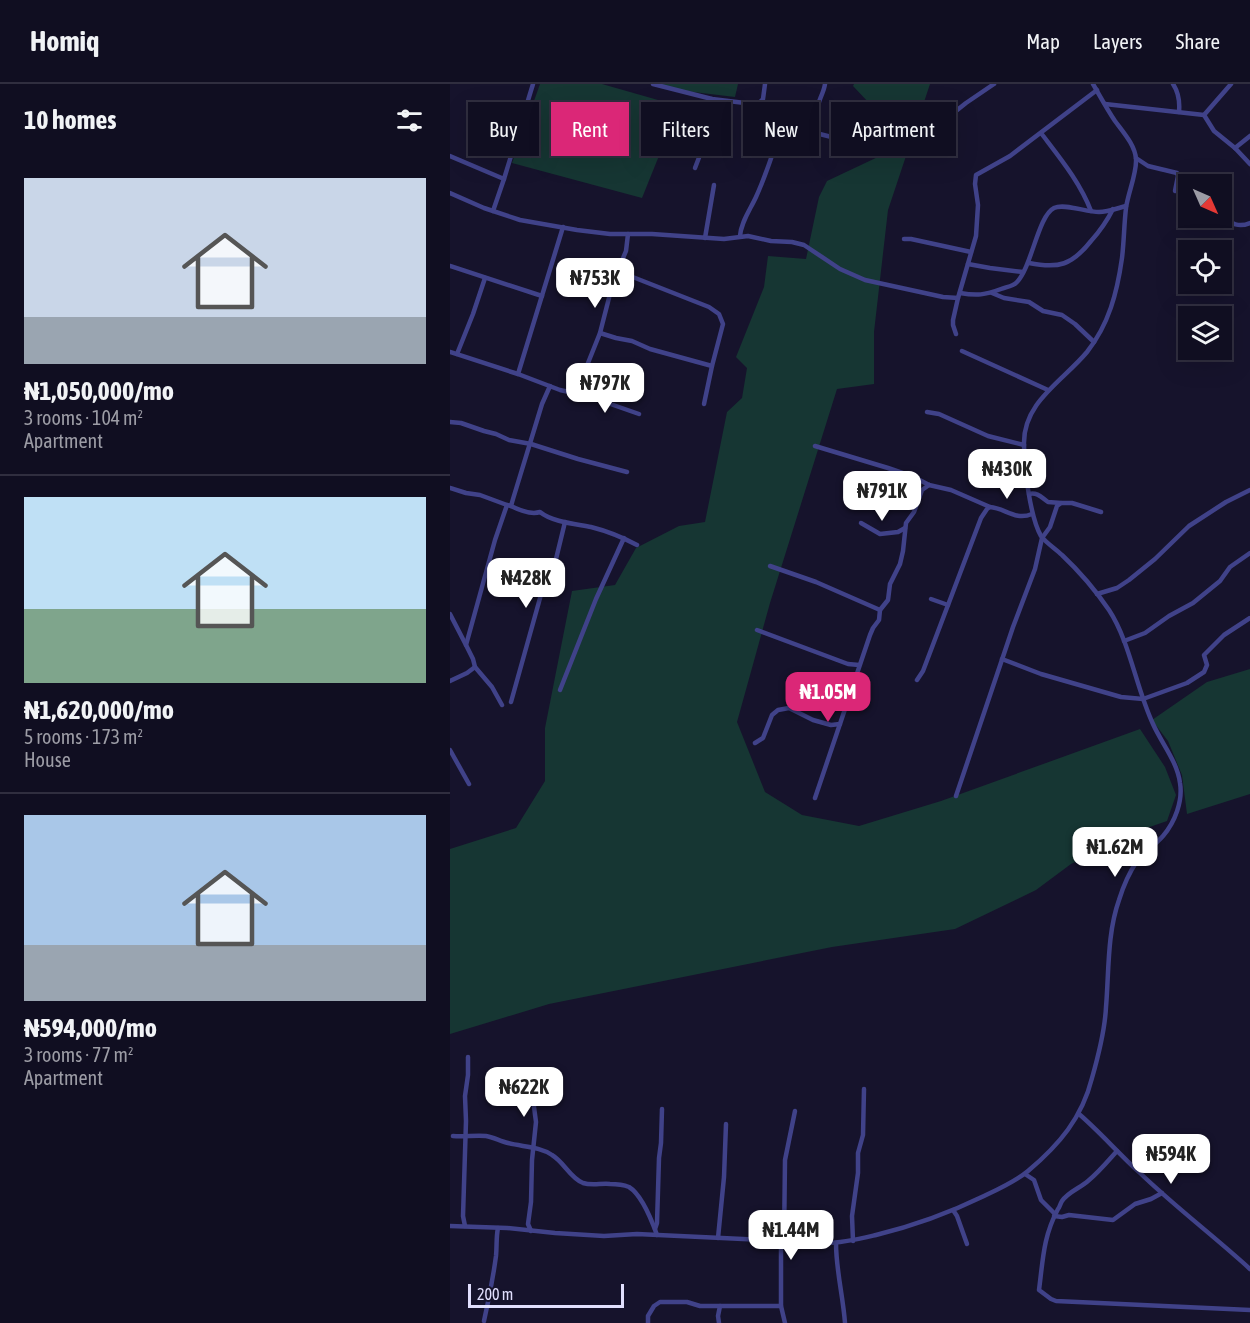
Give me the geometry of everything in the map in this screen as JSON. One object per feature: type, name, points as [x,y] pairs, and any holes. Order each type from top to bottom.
[{"type":"street","points":[[493,211],[533,84]]},
{"type":"street","points":[[653,84],[712,99],[743,103]]},
{"type":"street","points":[[760,102],[763,99],[765,84]]},
{"type":"street","points":[[819,102],[825,90],[825,84]]},
{"type":"street","points":[[956,111],[994,84]]},
{"type":"street","points":[[1093,84],[1129,141],[1136,158],[1148,166],[1177,174],[1175,191]]},
{"type":"street","points":[[1173,84],[1180,100],[1179,112]]},
{"type":"street","points":[[1204,115],[1232,84]]},
{"type":"street","points":[[956,334],[953,325],[959,295],[976,237],[978,205],[976,175],[1010,156],[1096,90]]},
{"type":"street","points":[[695,168],[708,134],[712,99]]},
{"type":"street","points":[[1105,104],[1204,115],[1215,130],[1250,164]]},
{"type":"street","points":[[1041,133],[1075,178],[1091,211]]},
{"type":"street","points":[[1235,148],[1250,136]]},
{"type":"street","points":[[450,156],[504,179]]},
{"type":"street","points":[[740,236],[741,228],[772,156]]},
{"type":"street","points":[[450,1226],[604,1236],[656,1232],[782,1241],[836,1243],[853,1241],[899,1230],[953,1210],[1009,1184],[1026,1174],[1054,1146],[1079,1114],[1093,1077],[1106,1013],[1113,917],[1131,870],[1171,825],[1181,798],[1180,783],[1177,768],[1154,728],[1118,626],[1097,594],[1062,555],[1042,537],[1032,514],[1024,445],[1030,415],[1041,398],[1094,342],[1112,309],[1122,257],[1126,206],[1136,158]]},
{"type":"street","points":[[705,238],[714,184]]},
{"type":"street","points":[[450,193],[520,220],[562,227],[610,234],[734,239],[740,236],[804,245],[840,269],[865,280],[943,297],[978,296],[992,293],[1017,282],[1029,263],[1042,225],[1051,210],[1065,206],[1100,212],[1126,206]]},
{"type":"street","points":[[1029,263],[1056,266],[1077,257],[1101,230],[1113,209]]},
{"type":"street","points":[[1232,224],[1250,223]]},
{"type":"street","points":[[519,374],[562,227]]},
{"type":"street","points":[[575,391],[600,333],[610,294],[620,272],[628,234]]},
{"type":"street","points":[[904,239],[971,252]]},
{"type":"street","points":[[968,264],[1023,272]]},
{"type":"street","points":[[450,266],[542,296]]},
{"type":"street","points":[[620,272],[709,307],[719,314],[723,324],[704,404]]},
{"type":"street","points":[[457,354],[485,278]]},
{"type":"street","points":[[992,293],[1004,298],[1029,302],[1043,310],[1062,315],[1076,324],[1094,342]]},
{"type":"street","points":[[600,333],[712,366]]},
{"type":"street","points":[[962,351],[1048,390]]},
{"type":"street","points":[[450,352],[569,392],[575,391],[585,397],[639,414]]},
{"type":"street","points":[[466,645],[495,540],[550,386]]},
{"type":"street","points":[[927,412],[939,414],[988,436],[1024,445]]},
{"type":"street","points":[[450,422],[461,423],[492,432],[509,440],[531,444],[627,472]]},
{"type":"street","points":[[815,446],[914,477],[929,485],[951,490],[990,507],[997,507],[1004,512],[1025,516],[1032,514]]},
{"type":"street","points":[[815,798],[859,665],[873,627],[879,620],[880,610],[888,600],[890,584],[900,564],[905,542],[905,528],[922,490],[929,485]]},
{"type":"street","points":[[450,488],[593,528],[624,538],[637,545]]},
{"type":"street","points":[[1097,594],[1117,588],[1129,580],[1155,559],[1188,526],[1250,490]]},
{"type":"street","points":[[1029,494],[1042,496],[1048,502],[1072,503],[1101,512]]},
{"type":"street","points":[[956,796],[1035,569],[1042,537],[1050,527],[1057,506],[1061,503]]},
{"type":"street","points":[[917,680],[923,671],[983,514],[990,507]]},
{"type":"street","points":[[511,702],[542,591],[556,559],[566,522]]},
{"type":"street","points":[[861,523],[880,534],[898,532],[905,528]]},
{"type":"street","points":[[560,690],[596,599],[624,538]]},
{"type":"street","points":[[1124,641],[1145,633],[1192,603],[1220,581],[1230,567],[1250,553]]},
{"type":"street","points":[[770,566],[816,582],[880,610]]},
{"type":"street","points":[[931,599],[948,605]]},
{"type":"street","points":[[450,614],[475,667],[492,687],[502,705]]},
{"type":"street","points":[[1002,659],[1041,674],[1121,698],[1143,699],[1187,683],[1204,672],[1207,665],[1204,655],[1224,635],[1250,618]]},
{"type":"street","points":[[757,630],[848,664],[859,665]]},
{"type":"street","points":[[450,681],[475,667]]},
{"type":"street","points":[[755,743],[763,738],[772,716],[778,710],[789,708],[813,720],[831,725],[840,724]]},
{"type":"street","points":[[450,750],[469,784]]},
{"type":"street","points":[[465,1226],[463,1216],[465,1096],[468,1057]]},
{"type":"street","points":[[531,1231],[528,1224],[536,1122],[534,1089]]},
{"type":"street","points":[[853,1241],[852,1216],[858,1173],[858,1153],[864,1125],[862,1111],[864,1089]]},
{"type":"street","points":[[656,1232],[662,1109]]},
{"type":"street","points":[[785,1323],[781,1306],[785,1160],[795,1111]]},
{"type":"street","points":[[1079,1114],[1139,1173],[1250,1269]]},
{"type":"street","points":[[718,1238],[726,1124]]},
{"type":"street","points":[[453,1136],[490,1137],[533,1148],[552,1154],[578,1180],[584,1183],[619,1185],[629,1188],[644,1204],[656,1232]]},
{"type":"street","points":[[1118,1151],[1086,1183],[1065,1198],[1054,1215],[1042,1254],[1042,1277],[1039,1290],[1056,1301],[1250,1310]]},
{"type":"street","points":[[1026,1174],[1035,1180],[1041,1200],[1054,1215],[1062,1217],[1069,1215],[1113,1220],[1135,1204],[1162,1193]]},
{"type":"street","points":[[953,1210],[967,1244]]},
{"type":"street","points":[[522,1230],[528,1224]]},
{"type":"street","points":[[484,1321],[493,1284],[498,1228]]},
{"type":"street","points":[[836,1243],[836,1261],[845,1323]]},
{"type":"street","points":[[648,1323],[648,1316],[654,1306],[660,1302],[720,1306],[781,1306]]},
{"type":"street","points":[[719,1323],[720,1306]]},
{"type":"green space","points":[[540,84],[602,84],[665,102],[641,102],[641,156],[659,156],[642,198],[512,163],[514,156],[539,156],[539,102],[534,102]]},
{"type":"green space","points":[[660,84],[738,84],[735,97],[660,88]]},
{"type":"green space","points":[[854,84],[930,84],[924,102],[868,102],[853,86]]},
{"type":"green space","points":[[880,156],[906,156],[888,210],[874,332],[874,384],[837,389],[770,603],[737,722],[765,792],[802,815],[859,826],[941,801],[1140,729],[1165,767],[1176,795],[1167,821],[1141,830],[1071,864],[1036,890],[955,929],[832,947],[549,1004],[450,1034],[450,849],[516,828],[545,781],[545,728],[572,591],[615,585],[636,548],[679,526],[705,522],[727,412],[742,398],[747,368],[736,357],[764,287],[768,256],[806,259],[819,197],[827,181]]},
{"type":"green space","points":[[1250,669],[1250,794],[1187,814],[1182,775],[1168,741],[1152,720],[1207,682]]}]
